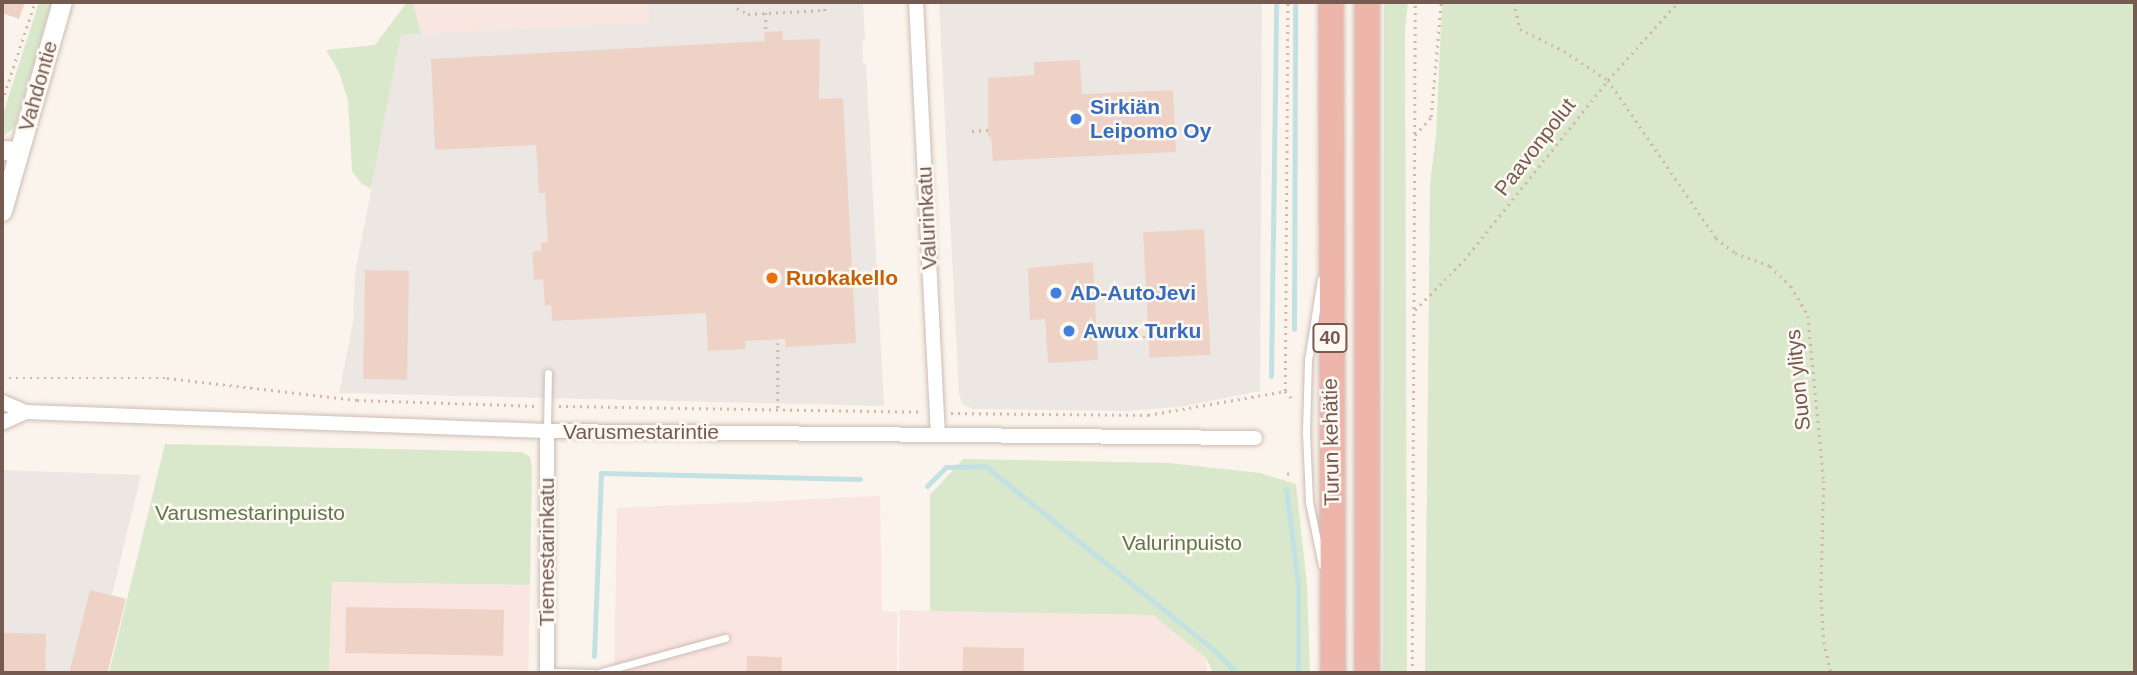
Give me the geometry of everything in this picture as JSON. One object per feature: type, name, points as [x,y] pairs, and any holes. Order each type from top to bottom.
[{"type":"highway","name":"Turun kehätie","points":[[1331,2],[1329,226],[1333,673]]},
{"type":"highway","name":"Turun kehätie","points":[[1367,2],[1367,673]]},
{"type":"street","name":"Vahdontie","points":[[2,211],[10,150],[62,2]]},
{"type":"street","name":"Valurinkatu","points":[[916,2],[938,434]]},
{"type":"street","name":"Varusmestarintie","points":[[2,402],[26,412],[547,431],[1255,438]]},
{"type":"street","name":"Varusmestarintie","points":[[2,423],[26,412]]},
{"type":"street","name":"Tiemestarinkatu","points":[[547,431],[547,673]]},
{"type":"lane","points":[[547,431],[548,373]]},
{"type":"lane","points":[[547,673],[596,673],[725,638]]},
{"type":"path","points":[[2,101],[35,2]]},
{"type":"path","points":[[513,2],[513,8]]},
{"type":"path","points":[[737,2],[737,8],[748,14],[825,12],[825,2]]},
{"type":"path","points":[[1288,2],[1284,390],[1294,402]]},
{"type":"path","points":[[1412,673],[1415,2]]},
{"type":"path","points":[[1414,137],[1431,117],[1441,2]]},
{"type":"path","points":[[1514,2],[1520,29],[1564,51],[1608,80]]},
{"type":"path","name":"Paavonpolut","points":[[1415,310],[1465,260],[1608,80],[1678,2]]},
{"type":"path","points":[[766,13],[766,29]]},
{"type":"path","name":"Suon ylitys","points":[[1608,80],[1716,239],[1735,253],[1770,266],[1791,286],[1808,316],[1824,481],[1821,593],[1824,642],[1831,673]]},
{"type":"path","points":[[972,131],[988,130]]},
{"type":"path","points":[[1136,337],[1148,337]]},
{"type":"path","points":[[778,343],[779,410]]},
{"type":"path","points":[[2,378],[167,378],[357,400],[547,406],[1148,415],[1284,390]]},
{"type":"path","points":[[1287,474],[1293,472]]},
{"type":"shaded area","points":[[413,2],[648,2],[650,22],[421,34]]},
{"type":"shaded area","points":[[648,2],[863,2],[863,63],[866,64],[884,406],[339,393],[353,322],[355,273],[401,35],[649,22]]},
{"type":"shaded area","points":[[939,2],[1262,2],[1260,391],[1179,407],[1126,411],[973,409],[963,405],[959,395]]},
{"type":"shaded area","points":[[2,470],[141,475],[112,595],[126,599],[107,673],[2,673]]},
{"type":"shaded area","points":[[880,496],[882,611],[897,612],[897,673],[614,673],[617,508]]},
{"type":"shaded area","points":[[331,582],[530,585],[528,673],[329,673]]},
{"type":"shaded area","points":[[900,610],[1154,615],[1206,658],[1207,673],[899,673]]},
{"type":"green space","points":[[39,2],[51,2],[15,127],[2,137],[2,117]]},
{"type":"green space","points":[[407,2],[413,2],[421,34],[401,35],[371,189],[361,183],[352,171],[348,100],[339,72],[326,50],[375,45]]},
{"type":"green space","points":[[1384,2],[1408,2],[1405,30],[1407,673],[1383,673]]},
{"type":"green space","points":[[1442,2],[2135,2],[2135,673],[1425,673],[1430,184],[1436,135]]},
{"type":"green space","name":"Varusmestarinpuisto","points":[[165,444],[522,452],[530,457],[532,466],[530,585],[332,582],[329,673],[109,673]]},
{"type":"green space","name":"Valurinpuisto","points":[[963,459],[1169,463],[1260,473],[1296,484],[1307,585],[1310,673],[1213,673],[1206,658],[1153,615],[930,611],[930,495]]},
{"type":"building","points":[[2,2],[25,2],[19,19],[2,13]]},
{"type":"building","points":[[782,31],[783,40],[820,39],[819,99],[843,98],[856,343],[786,347],[785,339],[745,341],[746,349],[708,351],[706,313],[552,321],[551,305],[545,306],[543,279],[534,280],[532,252],[541,251],[541,243],[548,242],[545,193],[539,193],[536,145],[435,150],[431,59],[765,41],[764,32]]},
{"type":"building","points":[[1080,60],[1082,94],[1173,90],[1176,152],[993,161],[991,137],[988,137],[988,78],[1034,75],[1034,62]]},
{"type":"building","points":[[1204,229],[1211,355],[1150,358],[1143,232]]},
{"type":"building","points":[[1093,262],[1098,360],[1048,363],[1045,319],[1030,320],[1028,268]]},
{"type":"building","points":[[365,270],[409,271],[407,380],[363,379]]},
{"type":"building","points":[[90,590],[126,599],[107,673],[69,672]]},
{"type":"building","points":[[346,607],[504,610],[503,656],[345,653]]},
{"type":"building","points":[[2,633],[46,634],[45,673],[2,673]]},
{"type":"building","points":[[963,647],[1024,648],[1024,673],[963,673]]},
{"type":"building","points":[[747,656],[782,657],[781,673],[746,673]]},
{"type":"waterway","points":[[1271,376],[1276,2]]},
{"type":"waterway","points":[[1294,329],[1295,2]]},
{"type":"waterway","points":[[927,486],[946,467],[985,466],[1216,652],[1237,673]]},
{"type":"waterway","points":[[594,656],[601,473],[860,479]]},
{"type":"waterway","points":[[1286,489],[1298,585],[1298,673]]},
{"type":"place","name":"Sirkiän Leipomo Oy","points":[[1076,119]]},
{"type":"place","name":"Ruokakello","points":[[772,278]]},
{"type":"place","name":"AD-AutoJevi","points":[[1056,293]]},
{"type":"place","name":"Awux Turku","points":[[1069,331]]}]
